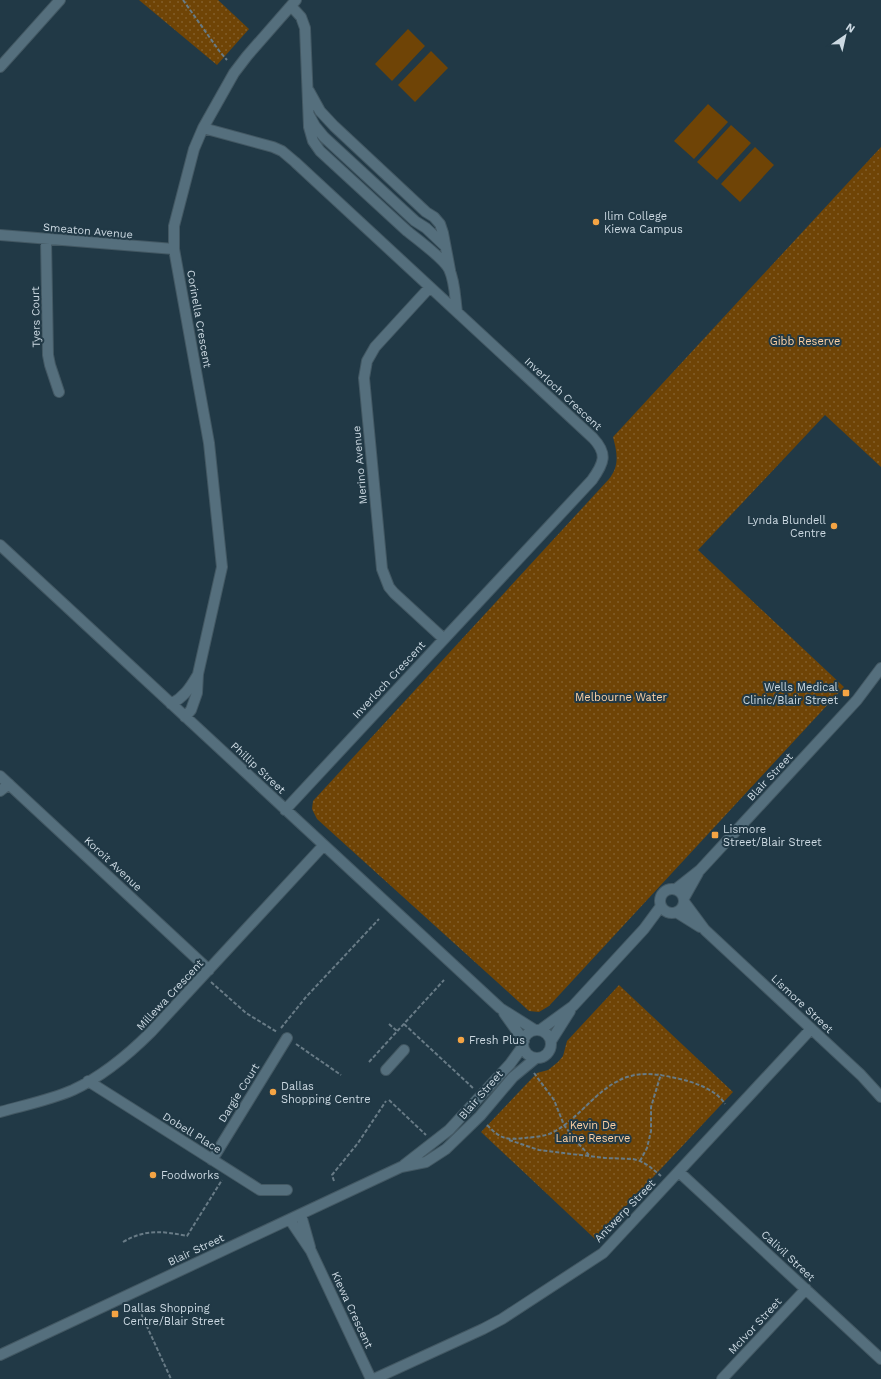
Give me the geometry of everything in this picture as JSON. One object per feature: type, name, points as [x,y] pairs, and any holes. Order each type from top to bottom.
[{"type":"street","points":[[0,66],[60,0]]},
{"type":"street","points":[[294,3],[305,28],[308,114],[310,134],[313,141],[320,150],[407,231],[417,238],[446,265],[450,271]]},
{"type":"street","name":"Corinella Crescent","points":[[185,717],[195,702],[198,674],[222,567],[209,443],[174,249],[174,226],[194,150],[203,128],[234,73],[294,3]]},
{"type":"street","points":[[308,90],[320,111],[334,126],[426,212],[437,220],[445,246],[457,312]]},
{"type":"street","points":[[308,114],[324,137],[415,221],[426,228],[445,246]]},
{"type":"street","name":"Inverloch Crescent","points":[[203,128],[282,151],[593,438],[599,444],[603,457],[600,467],[592,480],[285,810]]},
{"type":"street","name":"Smeaton Avenue","points":[[0,235],[46,240],[174,249]]},
{"type":"street","name":"Tyers Court","points":[[46,240],[48,355],[59,392]]},
{"type":"street","name":"Merino Avenue","points":[[430,287],[374,347],[367,361],[364,378],[382,569],[385,578],[394,593],[444,639]]},
{"type":"street","name":"Phillip Street","points":[[0,545],[500,1008],[537,1030]]},
{"type":"street","name":"Blair Street","points":[[676,889],[700,870],[857,700],[881,668]]},
{"type":"street","name":"Corinella Crescent","points":[[171,704],[185,694],[198,674]]},
{"type":"street","name":"Blair Street","points":[[857,700],[881,679]]},
{"type":"street","name":"Koroit Avenue","points":[[0,776],[207,973]]},
{"type":"street","points":[[0,791],[9,784]]},
{"type":"street","name":"Millewa Crescent","points":[[0,1112],[59,1095],[88,1081],[121,1061],[139,1045],[207,973],[324,846]]},
{"type":"street","name":"Blair Street","points":[[684,900],[700,870]]},
{"type":"street","points":[[644,929],[682,909],[684,900],[681,892],[676,889],[668,889],[662,894],[660,902],[661,906],[667,912],[673,913]]},
{"type":"street","name":"Lismore Street","points":[[684,900],[705,930],[880,1094]]},
{"type":"street","points":[[573,1006],[537,1030],[528,1034],[523,1043],[528,1054],[536,1058],[548,1054],[551,1041],[573,1006],[644,929],[661,906]]},
{"type":"street","name":"Lismore Street","points":[[673,913],[705,930]]},
{"type":"street","name":"Phillip Street","points":[[500,1008],[523,1043]]},
{"type":"street","name":"Antwerp Street","points":[[373,1379],[496,1322],[603,1253],[811,1029]]},
{"type":"street","points":[[537,1030],[547,1034],[551,1041]]},
{"type":"street","name":"Dargie Court","points":[[212,1160],[287,1038]]},
{"type":"street","name":"Blair Street","points":[[0,1355],[401,1167],[449,1130],[510,1064],[523,1043]]},
{"type":"street","points":[[386,1070],[404,1050]]},
{"type":"street","name":"Blair Street","points":[[401,1167],[426,1162],[437,1156],[455,1141],[513,1077],[536,1058]]},
{"type":"street","name":"Dobell Place","points":[[88,1081],[260,1190],[288,1190]]},
{"type":"street","name":"Calivil Street","points":[[679,1172],[881,1359]]},
{"type":"street","name":"Kiewa Crescent","points":[[301,1215],[311,1251],[373,1379]]},
{"type":"street","name":"Kiewa Crescent","points":[[290,1220],[298,1234],[311,1251]]},
{"type":"street","name":"McIvor Street","points":[[722,1379],[806,1289]]},
{"type":"path","points":[[183,0],[227,60]]},
{"type":"path","points":[[207,973],[246,1013],[278,1033],[290,1015],[306,997],[379,920]]},
{"type":"path","points":[[369,1062],[444,980]]},
{"type":"path","points":[[389,1024],[397,1031]]},
{"type":"path","points":[[404,1024],[474,1089],[470,1094]]},
{"type":"path","points":[[287,1038],[341,1075]]},
{"type":"path","points":[[533,1072],[554,1100],[564,1125],[590,1156]]},
{"type":"path","points":[[508,1139],[547,1134],[564,1125],[611,1085],[622,1079],[636,1075],[660,1074],[701,1085],[726,1103]]},
{"type":"path","points":[[640,1161],[647,1148],[651,1131],[651,1107],[660,1074]]},
{"type":"path","points":[[390,1100],[428,1137]]},
{"type":"path","points":[[334,1181],[332,1175],[358,1143],[386,1101]]},
{"type":"path","points":[[473,1122],[481,1129],[486,1124],[501,1137],[539,1150],[640,1161],[649,1166],[668,1183]]},
{"type":"path","points":[[123,1242],[133,1236],[149,1232],[167,1232],[187,1236],[228,1170]]},
{"type":"path","points":[[139,1309],[171,1379]]},
{"type":"green space","points":[[139,0],[218,0],[249,29],[217,65]]},
{"type":"green space","points":[[408,29],[425,46],[392,81],[375,64]]},
{"type":"green space","points":[[431,51],[448,68],[415,102],[398,85]]},
{"type":"green space","points":[[708,104],[728,122],[694,159],[674,141]]},
{"type":"green space","points":[[731,125],[751,143],[717,180],[697,162]]},
{"type":"green space","points":[[755,147],[774,165],[740,202],[721,184]]},
{"type":"green space","name":"Melbourne Water","points":[[881,147],[881,467],[825,415],[698,550],[844,687],[549,1006],[539,1012],[529,1011],[317,819],[312,809],[313,801],[609,479],[615,469],[617,459],[613,437]]},
{"type":"green space","name":"Kevin De Laine Reserve","points":[[619,985],[733,1092],[595,1239],[481,1132],[537,1073],[548,1070],[558,1062],[563,1056],[567,1041]]},
{"type":"place","name":"Ilim College Kiewa Campus","points":[[596,222]]},
{"type":"place","name":"Lynda Blundell Centre","points":[[834,526]]},
{"type":"place","name":"Wells Medical Clinic/Blair Street","points":[[846,693]]},
{"type":"place","name":"Lismore Street/Blair Street","points":[[715,835]]},
{"type":"place","name":"Fresh Plus","points":[[461,1040]]},
{"type":"place","name":"Dallas Shopping Centre","points":[[273,1092]]},
{"type":"place","name":"Foodworks","points":[[153,1175]]},
{"type":"place","name":"Dallas Shopping Centre/Blair Street","points":[[115,1314]]},
{"type":"park label","name":"Gibb Reserve","points":[[805,341]]}]
